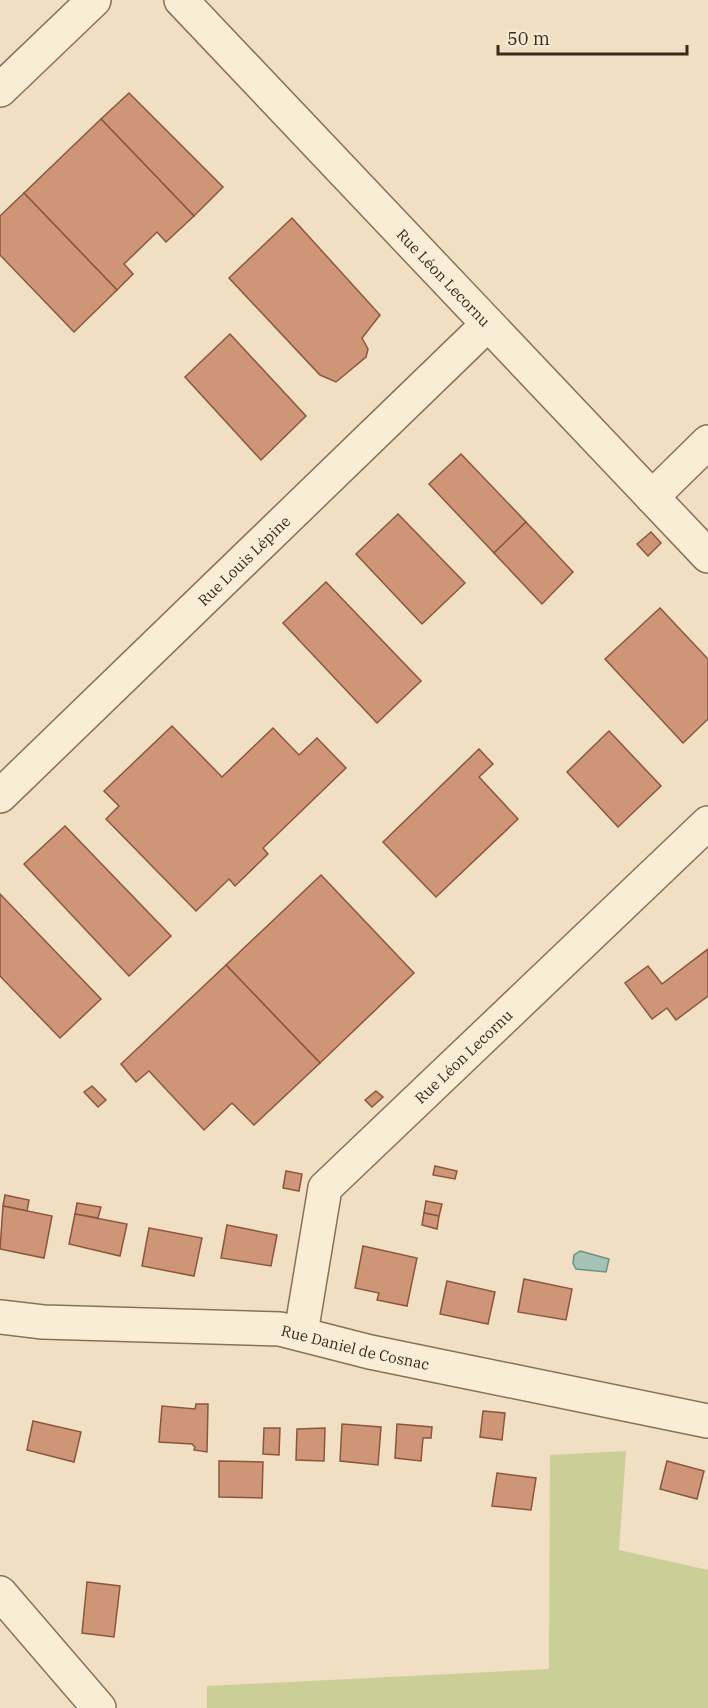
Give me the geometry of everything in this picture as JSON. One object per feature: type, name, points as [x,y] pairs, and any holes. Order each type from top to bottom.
[{"type":"street","points":[[0,90],[94,0]]},
{"type":"street","name":"Rue Léon Lecornu","points":[[181,0],[708,556]]},
{"type":"street","name":"Rue Louis Lépine","points":[[0,796],[487,325]]},
{"type":"street","points":[[652,497],[708,442]]},
{"type":"street","name":"Rue Léon Lecornu","points":[[300,1333],[325,1188],[708,823]]},
{"type":"street","name":"Rue Daniel de Cosnac","points":[[0,1317],[43,1322],[128,1326],[256,1327],[300,1333],[370,1352],[708,1421]]},
{"type":"street","points":[[0,1593],[99,1708]]},
{"type":"green space","points":[[626,1451],[619,1550],[708,1570],[708,1708],[207,1708],[207,1686],[549,1669],[550,1455]]},
{"type":"shaded area","points":[[580,1251],[609,1259],[606,1272],[576,1269],[573,1263],[574,1255]]},
{"type":"building","points":[[129,93],[223,187],[194,216],[101,119]]},
{"type":"building","points":[[101,119],[194,216],[166,242],[157,232],[124,264],[133,274],[117,290],[24,193]]},
{"type":"building","points":[[24,193],[117,290],[74,332],[0,255],[0,216]]},
{"type":"building","points":[[292,218],[380,315],[362,338],[368,349],[366,357],[336,382],[320,375],[229,278]]},
{"type":"building","points":[[230,334],[306,416],[261,460],[185,377]]},
{"type":"building","points":[[461,454],[526,522],[494,553],[429,484]]},
{"type":"building","points":[[398,514],[465,583],[422,624],[356,554]]},
{"type":"building","points":[[526,522],[573,572],[542,604],[494,553]]},
{"type":"building","points":[[651,532],[661,543],[648,556],[637,544]]},
{"type":"building","points":[[326,582],[421,681],[377,723],[283,623]]},
{"type":"building","points":[[660,608],[708,659],[708,719],[683,743],[605,659]]},
{"type":"building","points":[[172,726],[222,777],[273,728],[299,755],[317,738],[346,768],[263,848],[268,854],[235,886],[229,879],[196,911],[106,819],[119,806],[104,791]]},
{"type":"building","points":[[609,731],[661,786],[618,827],[567,772]]},
{"type":"building","points":[[479,749],[493,764],[479,777],[518,819],[436,897],[383,842]]},
{"type":"building","points":[[65,826],[171,936],[129,976],[24,864]]},
{"type":"building","points":[[321,875],[414,973],[320,1063],[226,965]]},
{"type":"building","points":[[0,894],[101,999],[60,1038],[0,976]]},
{"type":"building","points":[[708,949],[708,996],[676,1020],[667,1008],[652,1019],[625,983],[648,966],[662,984]]},
{"type":"building","points":[[226,965],[320,1063],[254,1125],[232,1103],[204,1130],[149,1071],[136,1082],[121,1064]]},
{"type":"building","points":[[92,1086],[106,1100],[98,1107],[84,1092]]},
{"type":"building","points":[[376,1091],[383,1097],[372,1107],[365,1100]]},
{"type":"building","points":[[435,1166],[457,1171],[455,1179],[433,1175]]},
{"type":"building","points":[[286,1171],[302,1174],[299,1191],[283,1188]]},
{"type":"building","points":[[5,1195],[29,1200],[27,1211],[3,1206]]},
{"type":"building","points":[[426,1201],[442,1204],[439,1216],[424,1213]]},
{"type":"building","points":[[77,1203],[101,1207],[98,1218],[75,1214]]},
{"type":"building","points":[[3,1206],[52,1216],[44,1258],[0,1249]]},
{"type":"building","points":[[424,1213],[439,1216],[437,1229],[422,1225]]},
{"type":"building","points":[[75,1214],[127,1224],[120,1256],[69,1244]]},
{"type":"building","points":[[227,1225],[277,1235],[271,1266],[221,1258]]},
{"type":"building","points":[[149,1228],[202,1238],[194,1276],[142,1266]]},
{"type":"building","points":[[363,1246],[417,1258],[407,1306],[377,1300],[379,1293],[355,1288]]},
{"type":"building","points":[[524,1279],[572,1289],[566,1320],[518,1312]]},
{"type":"building","points":[[447,1281],[495,1292],[488,1324],[440,1314]]},
{"type":"building","points":[[196,1404],[208,1404],[207,1452],[194,1450],[195,1447],[192,1444],[159,1442],[162,1406],[195,1409]]},
{"type":"building","points":[[483,1411],[505,1413],[502,1440],[480,1437]]},
{"type":"building","points":[[33,1421],[81,1432],[74,1462],[27,1450]]},
{"type":"building","points":[[342,1424],[381,1427],[378,1465],[340,1461]]},
{"type":"building","points":[[397,1424],[432,1427],[431,1438],[423,1438],[421,1461],[395,1458]]},
{"type":"building","points":[[264,1428],[280,1428],[279,1455],[263,1454]]},
{"type":"building","points":[[325,1428],[324,1461],[296,1460],[297,1429]]},
{"type":"building","points":[[219,1461],[263,1462],[262,1498],[219,1497]]},
{"type":"building","points":[[667,1461],[704,1471],[697,1499],[660,1489]]},
{"type":"building","points":[[497,1473],[536,1478],[531,1510],[492,1506]]},
{"type":"building","points":[[87,1582],[120,1586],[114,1637],[82,1633]]}]
